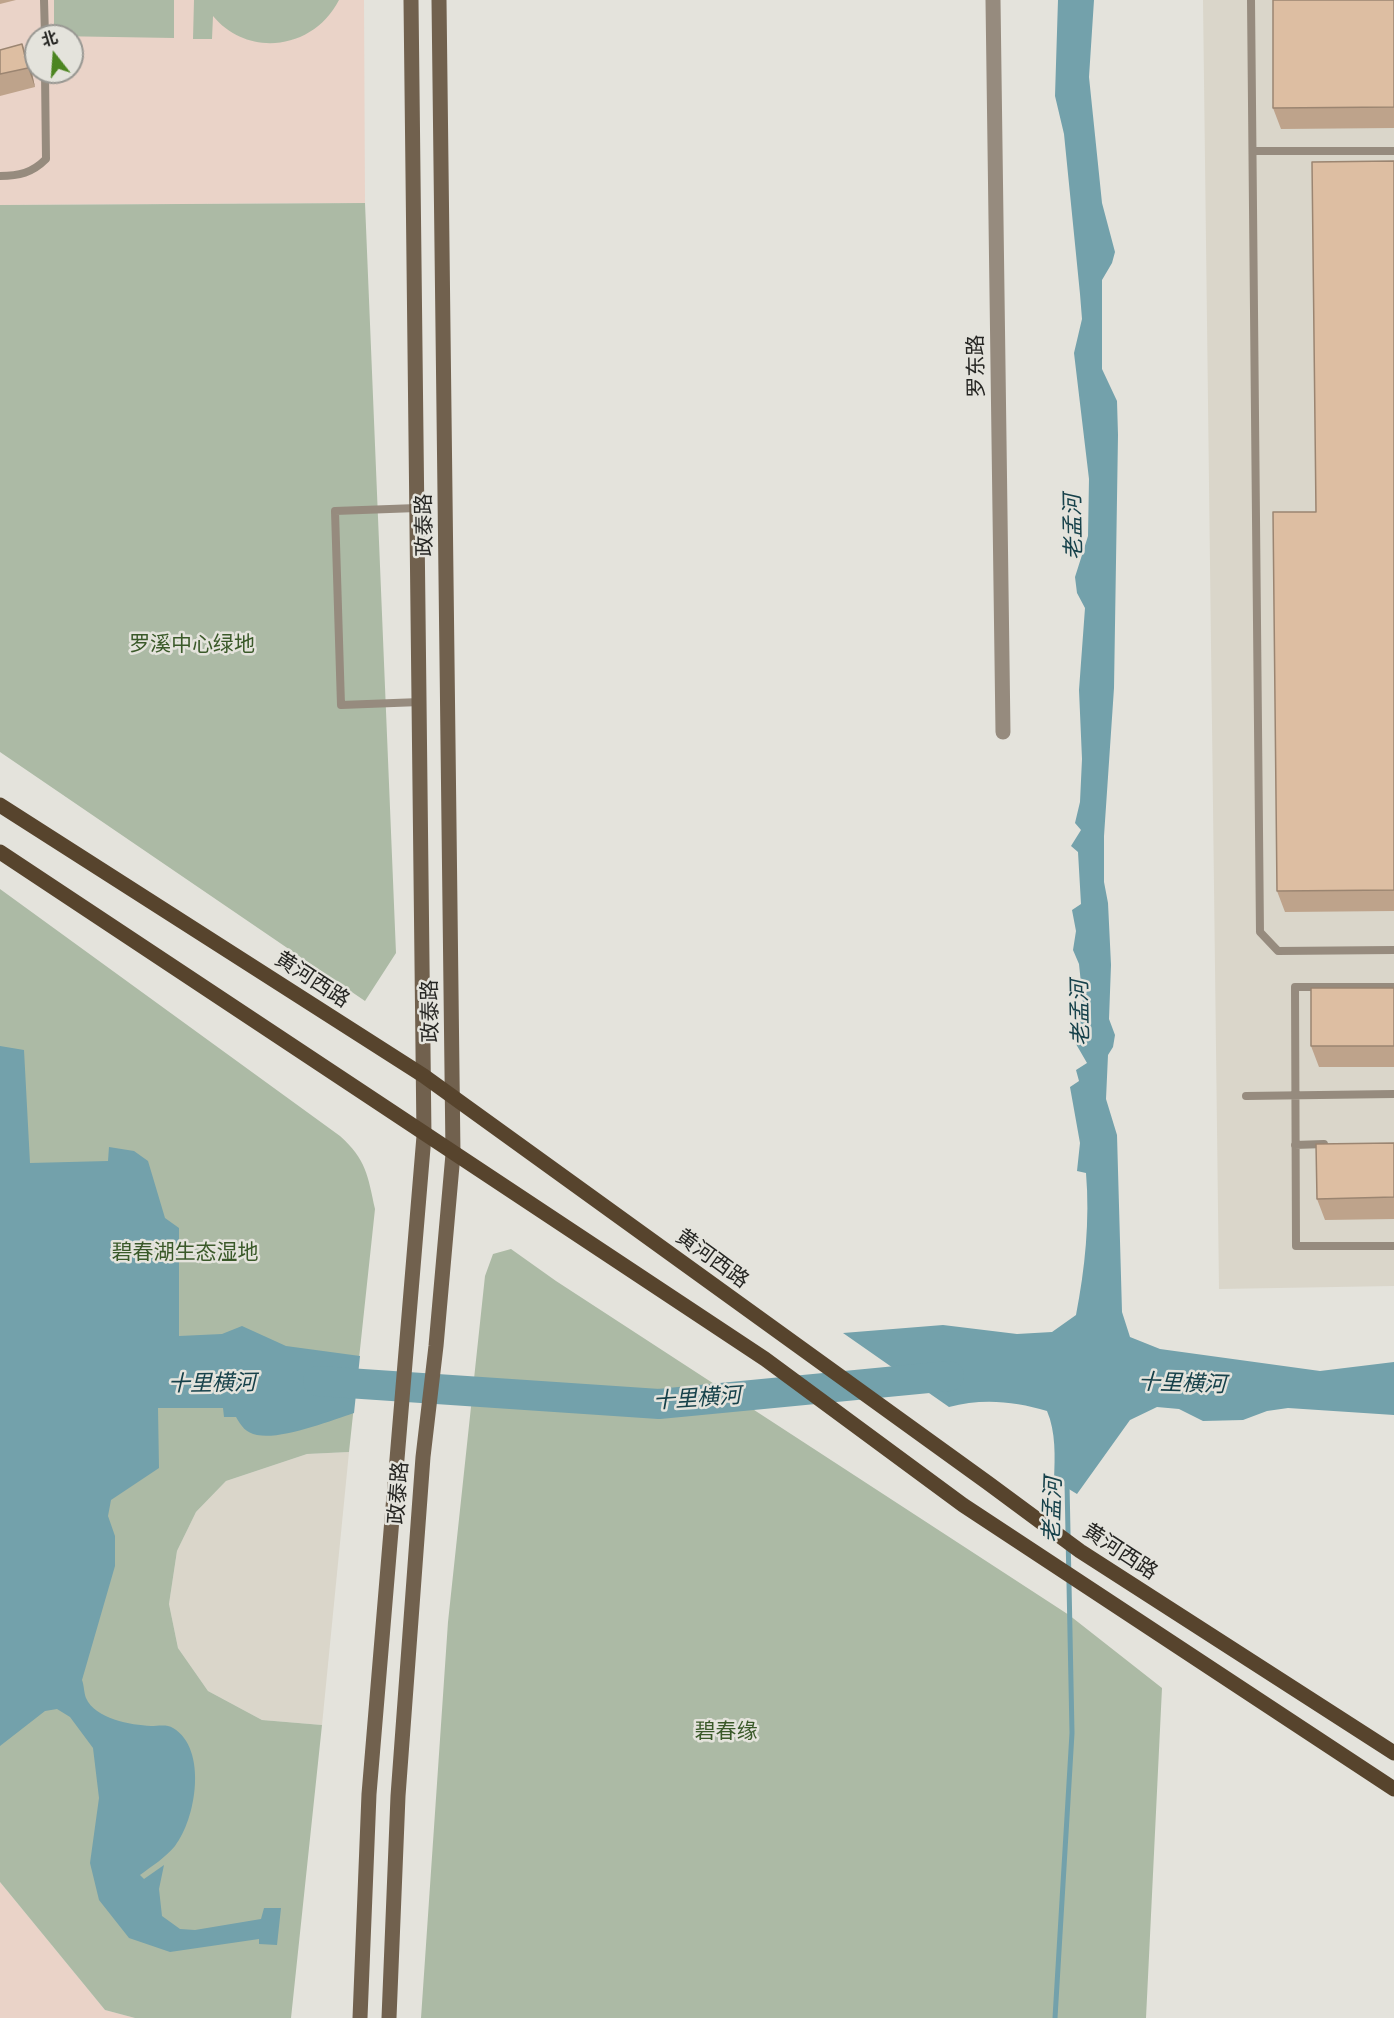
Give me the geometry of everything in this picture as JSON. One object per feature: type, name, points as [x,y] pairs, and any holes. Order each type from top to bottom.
[{"type":"main road","name":"政泰路","points":[[360,2018],[369,1794],[424,1136],[411,0]]},
{"type":"main road","name":"政泰路","points":[[389,2018],[398,1796],[423,1458],[436,1346],[453,1154],[439,0]]},
{"type":"main road","name":"黄河西路","points":[[0,805],[424,1076],[801,1350],[906,1423],[1047,1528],[1394,1753]]},
{"type":"main road","points":[[0,852],[424,1136],[765,1359],[1051,1565],[1394,1790]]},
{"type":"street","name":"罗东路","points":[[993,0],[1003,732]]},
{"type":"lane","points":[[45,0],[45,24]]},
{"type":"lane","points":[[1251,0],[1260,932],[1278,951],[1394,950]]},
{"type":"lane","points":[[0,176],[19,176],[36,169],[46,159],[45,84]]},
{"type":"lane","points":[[1254,152],[1394,151]]},
{"type":"lane","points":[[417,508],[335,511],[341,705],[420,702]]},
{"type":"lane","points":[[1394,987],[1294,987],[1296,1246],[1394,1246]]},
{"type":"lane","points":[[1246,1096],[1394,1094]]},
{"type":"lane","points":[[1295,1145],[1339,1144]]},
{"type":"shaded area","points":[[0,0],[364,0],[365,203],[0,205]]},
{"type":"shaded area","points":[[1203,0],[1394,0],[1394,1286],[1219,1289]]},
{"type":"shaded area","points":[[349,1452],[322,1725],[262,1720],[208,1691],[178,1648],[169,1604],[177,1551],[196,1512],[226,1481],[307,1454]]},
{"type":"shaded area","points":[[0,1882],[105,2010],[135,2018],[0,2018]]},
{"type":"green space","points":[[54,0],[174,0],[174,38],[84,36],[84,24],[54,24]]},
{"type":"green space","points":[[194,0],[339,0],[328,17],[314,29],[298,38],[262,43],[244,39],[228,30],[213,16],[212,39],[193,39]]},
{"type":"green space","name":"罗溪中心绿地","points":[[365,203],[396,953],[365,1001],[0,752],[0,205]]},
{"type":"green space","name":"碧春湖生态湿地","points":[[0,889],[340,1136],[361,1161],[370,1187],[375,1209],[349,1452],[307,1454],[226,1481],[196,1512],[177,1551],[169,1604],[178,1648],[208,1691],[262,1720],[322,1725],[291,2018],[135,2018],[105,2010],[0,1882]]},
{"type":"green space","name":"碧春缘","points":[[511,1249],[556,1281],[1069,1615],[1162,1688],[1146,2018],[421,2018],[448,1622],[485,1276],[493,1254]]},
{"type":"water","points":[[1058,0],[1094,0],[1089,77],[1102,203],[1115,252],[1112,263],[1102,280],[1102,369],[1117,401],[1118,435],[1114,688],[1104,836],[1104,882],[1108,903],[1111,965],[1109,1019],[1115,1035],[1113,1047],[1108,1055],[1106,1099],[1117,1135],[1122,1312],[1130,1337],[1160,1349],[1320,1371],[1394,1362],[1394,1415],[1288,1408],[1267,1411],[1243,1420],[1203,1421],[1179,1409],[1157,1407],[1130,1420],[1077,1494],[1054,1480],[1055,1454],[1047,1411],[998,1402],[973,1402],[949,1407],[843,1333],[943,1325],[1017,1334],[1052,1332],[1076,1315],[1079,1298],[1086,1244],[1087,1191],[1086,1173],[1077,1171],[1080,1143],[1070,1087],[1079,1081],[1076,1070],[1087,1063],[1076,1044],[1082,1039],[1075,1028],[1079,1024],[1083,1003],[1079,964],[1073,950],[1076,931],[1072,910],[1081,904],[1078,852],[1071,846],[1081,830],[1075,823],[1080,802],[1082,759],[1079,690],[1085,608],[1077,593],[1075,577],[1088,536],[1089,479],[1074,353],[1082,319],[1080,294],[1064,134],[1055,96]]},
{"type":"water","points":[[0,1046],[24,1050],[30,1163],[108,1161],[109,1147],[134,1151],[148,1161],[165,1218],[179,1228],[179,1336],[222,1334],[242,1326],[286,1346],[360,1356],[354,1413],[306,1429],[279,1435],[257,1435],[244,1429],[236,1417],[224,1417],[223,1408],[158,1408],[159,1468],[111,1500],[108,1516],[115,1536],[115,1566],[82,1680],[86,1698],[97,1711],[114,1720],[171,1727],[184,1738],[191,1752],[195,1767],[195,1785],[193,1802],[182,1834],[167,1854],[140,1875],[144,1879],[164,1865],[159,1889],[162,1916],[180,1929],[195,1930],[261,1919],[264,1908],[281,1908],[277,1945],[259,1944],[259,1939],[170,1952],[129,1938],[99,1900],[90,1863],[99,1798],[93,1748],[70,1717],[57,1709],[45,1711],[0,1746]]},
{"type":"building","points":[[1273,0],[1394,0],[1394,107],[1273,108]]},
{"type":"building","points":[[22,44],[24,69],[0,74],[0,50]]},
{"type":"building","points":[[1394,161],[1394,890],[1277,891],[1273,512],[1316,512],[1312,162]]},
{"type":"building","points":[[1311,988],[1394,988],[1394,1046],[1311,1046]]},
{"type":"building","points":[[1394,1143],[1394,1197],[1317,1199],[1316,1144]]},
{"type":"waterway","name":"十里横河","points":[[318,1381],[659,1404],[949,1376]]},
{"type":"waterway","name":"老孟河","points":[[1055,2018],[1072,1733],[1067,1483]]}]
